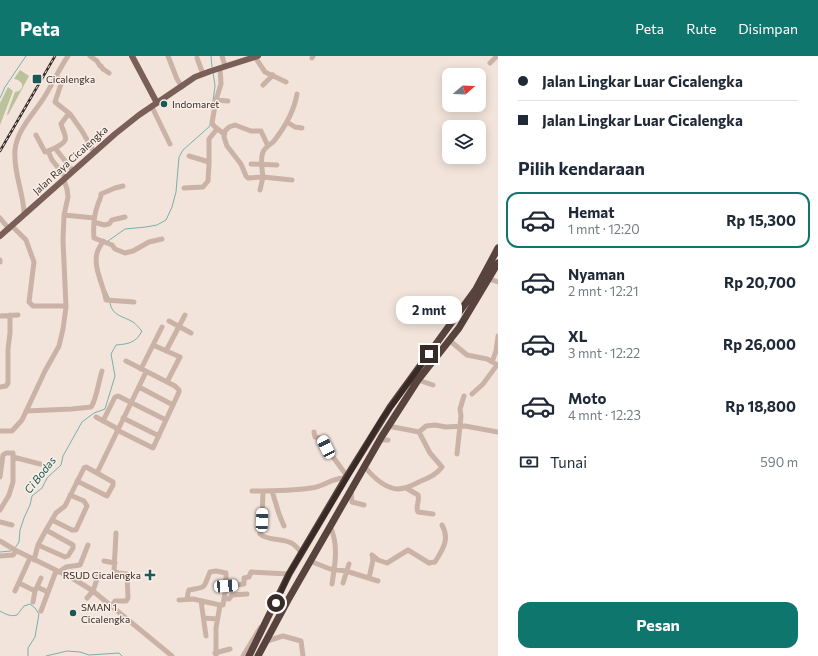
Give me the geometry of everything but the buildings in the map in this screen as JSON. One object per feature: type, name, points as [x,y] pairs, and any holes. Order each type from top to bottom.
[{"type":"highway","points":[[249,656],[289,574],[346,477],[390,407],[476,289],[498,248]]},
{"type":"highway","points":[[259,656],[288,600],[379,440],[418,380],[458,328],[498,263]]},
{"type":"main road","points":[[132,56],[154,105]]},
{"type":"main road","name":"Jalan Raya Cicalengka","points":[[0,236],[129,122],[203,74],[257,57]]},
{"type":"street","points":[[24,214],[24,203],[17,173],[15,151],[16,145],[25,125],[44,97],[68,56]]},
{"type":"street","points":[[90,56],[97,61],[103,69],[109,72]]},
{"type":"street","points":[[168,56],[177,79],[182,87]]},
{"type":"street","points":[[222,56],[221,84],[216,100],[212,123],[224,134],[227,146],[241,164],[248,178],[263,177],[292,180]]},
{"type":"street","points":[[490,63],[497,56]]},
{"type":"street","points":[[257,57],[263,70],[286,82]]},
{"type":"street","points":[[197,58],[203,74]]},
{"type":"street","points":[[56,76],[62,81],[55,102],[69,113],[82,131],[94,152]]},
{"type":"street","points":[[263,85],[273,76]]},
{"type":"street","points":[[260,190],[263,177],[263,152],[272,143],[287,122],[295,106],[297,94]]},
{"type":"street","points":[[216,100],[228,101]]},
{"type":"street","points":[[154,105],[170,144]]},
{"type":"street","points":[[36,135],[45,152],[62,144],[66,138],[66,135],[61,124],[69,113]]},
{"type":"street","points":[[287,122],[293,126],[302,128]]},
{"type":"street","points":[[224,134],[227,128],[232,126],[259,131],[262,133],[268,146]]},
{"type":"street","points":[[184,188],[201,188],[205,186],[208,181],[209,139],[217,129]]},
{"type":"street","points":[[55,148],[73,172]]},
{"type":"street","points":[[0,431],[12,431],[17,426],[26,411],[59,346],[66,306],[63,240],[64,215],[68,197],[68,189],[65,179],[52,160],[48,151]]},
{"type":"street","points":[[189,156],[209,162]]},
{"type":"street","points":[[251,164],[277,165]]},
{"type":"street","points":[[123,186],[101,194],[94,220],[94,238],[112,245],[115,249],[125,253],[149,242],[162,239]]},
{"type":"street","points":[[24,203],[33,207]]},
{"type":"street","points":[[64,215],[94,220],[104,226],[109,224],[112,220],[125,217]]},
{"type":"street","points":[[0,218],[26,240],[34,262],[30,302],[33,306],[66,306]]},
{"type":"street","points":[[105,242],[97,254],[97,262],[106,300],[134,302]]},
{"type":"street","points":[[489,279],[498,282]]},
{"type":"street","points":[[0,387],[6,386],[8,383],[10,315]]},
{"type":"street","points":[[0,316],[18,315]]},
{"type":"street","points":[[166,351],[185,315]]},
{"type":"street","points":[[169,321],[192,333]]},
{"type":"street","points":[[97,473],[139,387],[143,370],[162,328]]},
{"type":"street","points":[[472,394],[483,384],[496,364],[498,336]]},
{"type":"street","points":[[449,340],[467,355],[496,364]]},
{"type":"street","points":[[153,345],[180,357],[167,382]]},
{"type":"street","points":[[96,417],[151,448],[154,447],[173,404],[179,395],[179,390],[167,382],[126,361]]},
{"type":"street","points":[[26,411],[72,409],[91,406],[94,403],[97,385],[102,371]]},
{"type":"street","points":[[418,380],[433,385]]},
{"type":"street","points":[[139,387],[173,404]]},
{"type":"street","points":[[103,421],[116,396],[166,420]]},
{"type":"street","points":[[457,454],[461,416],[460,409],[464,396]]},
{"type":"street","points":[[123,418],[159,436]]},
{"type":"street","points":[[419,432],[426,426],[435,425],[446,427],[460,426],[498,432]]},
{"type":"street","points":[[388,426],[419,432]]},
{"type":"street","points":[[314,432],[315,437],[323,439],[346,477]]},
{"type":"street","points":[[364,466],[373,476],[384,484],[396,489],[406,488],[432,476],[442,468],[430,453],[419,432]]},
{"type":"street","points":[[379,440],[388,440]]},
{"type":"street","points":[[0,477],[3,455],[6,453],[13,453],[13,482],[9,495],[0,510]]},
{"type":"street","points":[[13,457],[40,464]]},
{"type":"street","points":[[15,591],[46,530],[58,510],[65,506],[77,481],[85,468],[113,482],[113,485],[106,496],[77,481]]},
{"type":"street","points":[[252,491],[312,488],[320,486],[338,477],[346,477]]},
{"type":"street","points":[[406,488],[418,495],[418,512],[433,514]]},
{"type":"street","points":[[351,490],[352,502],[364,505]]},
{"type":"street","points":[[263,491],[260,534],[267,538],[292,543],[302,553]]},
{"type":"street","points":[[272,491],[284,526]]},
{"type":"street","points":[[52,520],[72,530],[76,530],[87,506],[84,502],[70,495]]},
{"type":"street","points":[[0,522],[12,525]]},
{"type":"street","points":[[369,578],[373,560],[372,555],[378,560],[387,563],[408,550],[429,563],[435,562],[442,550],[446,536],[442,525]]},
{"type":"street","points":[[330,526],[335,543],[336,558],[332,584]]},
{"type":"street","points":[[38,545],[64,557],[68,556],[73,548],[73,545],[46,530]]},
{"type":"street","points":[[112,606],[115,601],[126,601],[128,599],[128,575],[126,573],[118,574],[115,572],[116,533]]},
{"type":"street","points":[[0,542],[72,578],[93,591],[172,656]]},
{"type":"street","points":[[41,611],[58,572],[66,567],[80,565],[88,545]]},
{"type":"street","points":[[0,556],[13,555],[14,550]]},
{"type":"street","points":[[104,561],[115,563]]},
{"type":"street","points":[[310,561],[378,581]]},
{"type":"street","points":[[343,584],[349,564]]},
{"type":"street","points":[[187,599],[189,590],[199,589],[205,586],[210,572],[226,573],[226,586],[223,605],[220,605],[217,619],[216,654],[230,649]]},
{"type":"street","points":[[226,586],[244,584],[244,578],[249,577],[251,572],[289,574]]},
{"type":"street","points":[[87,598],[93,591],[98,576]]},
{"type":"street","points":[[33,602],[36,589],[41,578]]},
{"type":"street","points":[[19,583],[48,592]]},
{"type":"street","points":[[224,598],[229,599],[232,595],[247,594]]},
{"type":"street","points":[[179,600],[182,601],[187,599],[220,605]]},
{"type":"street","points":[[200,601],[206,636]]},
{"type":"street","points":[[243,656],[257,631],[270,614]]},
{"type":"street","points":[[204,618],[217,619]]},
{"type":"street","points":[[265,643],[284,636],[300,640],[302,642],[303,656]]},
{"type":"green space","points":[[20,70],[29,76],[8,115],[7,114],[15,92],[19,91],[22,87],[21,82],[14,79]]},
{"type":"green space","points":[[8,87],[13,91],[0,125],[0,103]]},
{"type":"waterway","points":[[0,98],[5,87],[26,56]]},
{"type":"waterway","name":"Ci Bodas","points":[[211,56],[212,67]]},
{"type":"waterway","name":"Ci Bodas","points":[[212,109],[215,86],[213,72]]},
{"type":"waterway","name":"Ci Bodas","points":[[108,241],[125,229],[157,225],[166,220],[172,207],[176,192],[179,157],[183,150],[210,126],[210,124]]},
{"type":"waterway","name":"Ci Bodas","points":[[106,291],[109,298]]},
{"type":"waterway","name":"Ci Bodas","points":[[15,548],[19,542],[20,530],[32,496],[42,488],[47,478],[61,465],[63,456],[82,422],[94,413],[105,409],[115,376],[111,354],[116,345],[131,342],[137,338],[142,331],[133,322],[113,311],[110,303]]},
{"type":"waterway","name":"Ci Bodas","points":[[0,552],[11,551]]},
{"type":"waterway","name":"Ci Bodas","points":[[0,611],[8,615],[15,616],[24,606],[30,604],[39,614],[35,637],[28,648],[28,656]]},
{"type":"waterway","name":"Ci Bodas","points":[[46,656],[67,651],[80,652],[89,655],[119,653],[122,656]]},
{"type":"railway","points":[[0,151],[55,56]]},
{"type":"place","name":"Cicalengka","points":[[37,79]]},
{"type":"place","name":"Indomaret","points":[[164,104]]},
{"type":"place","name":"RSUD Cicalengka","points":[[150,575]]},
{"type":"place","name":"SMAN 1 Cicalengka","points":[[73,613]]},
{"type":"route","points":[[276,603],[289,574],[382,419],[429,354]]}]
